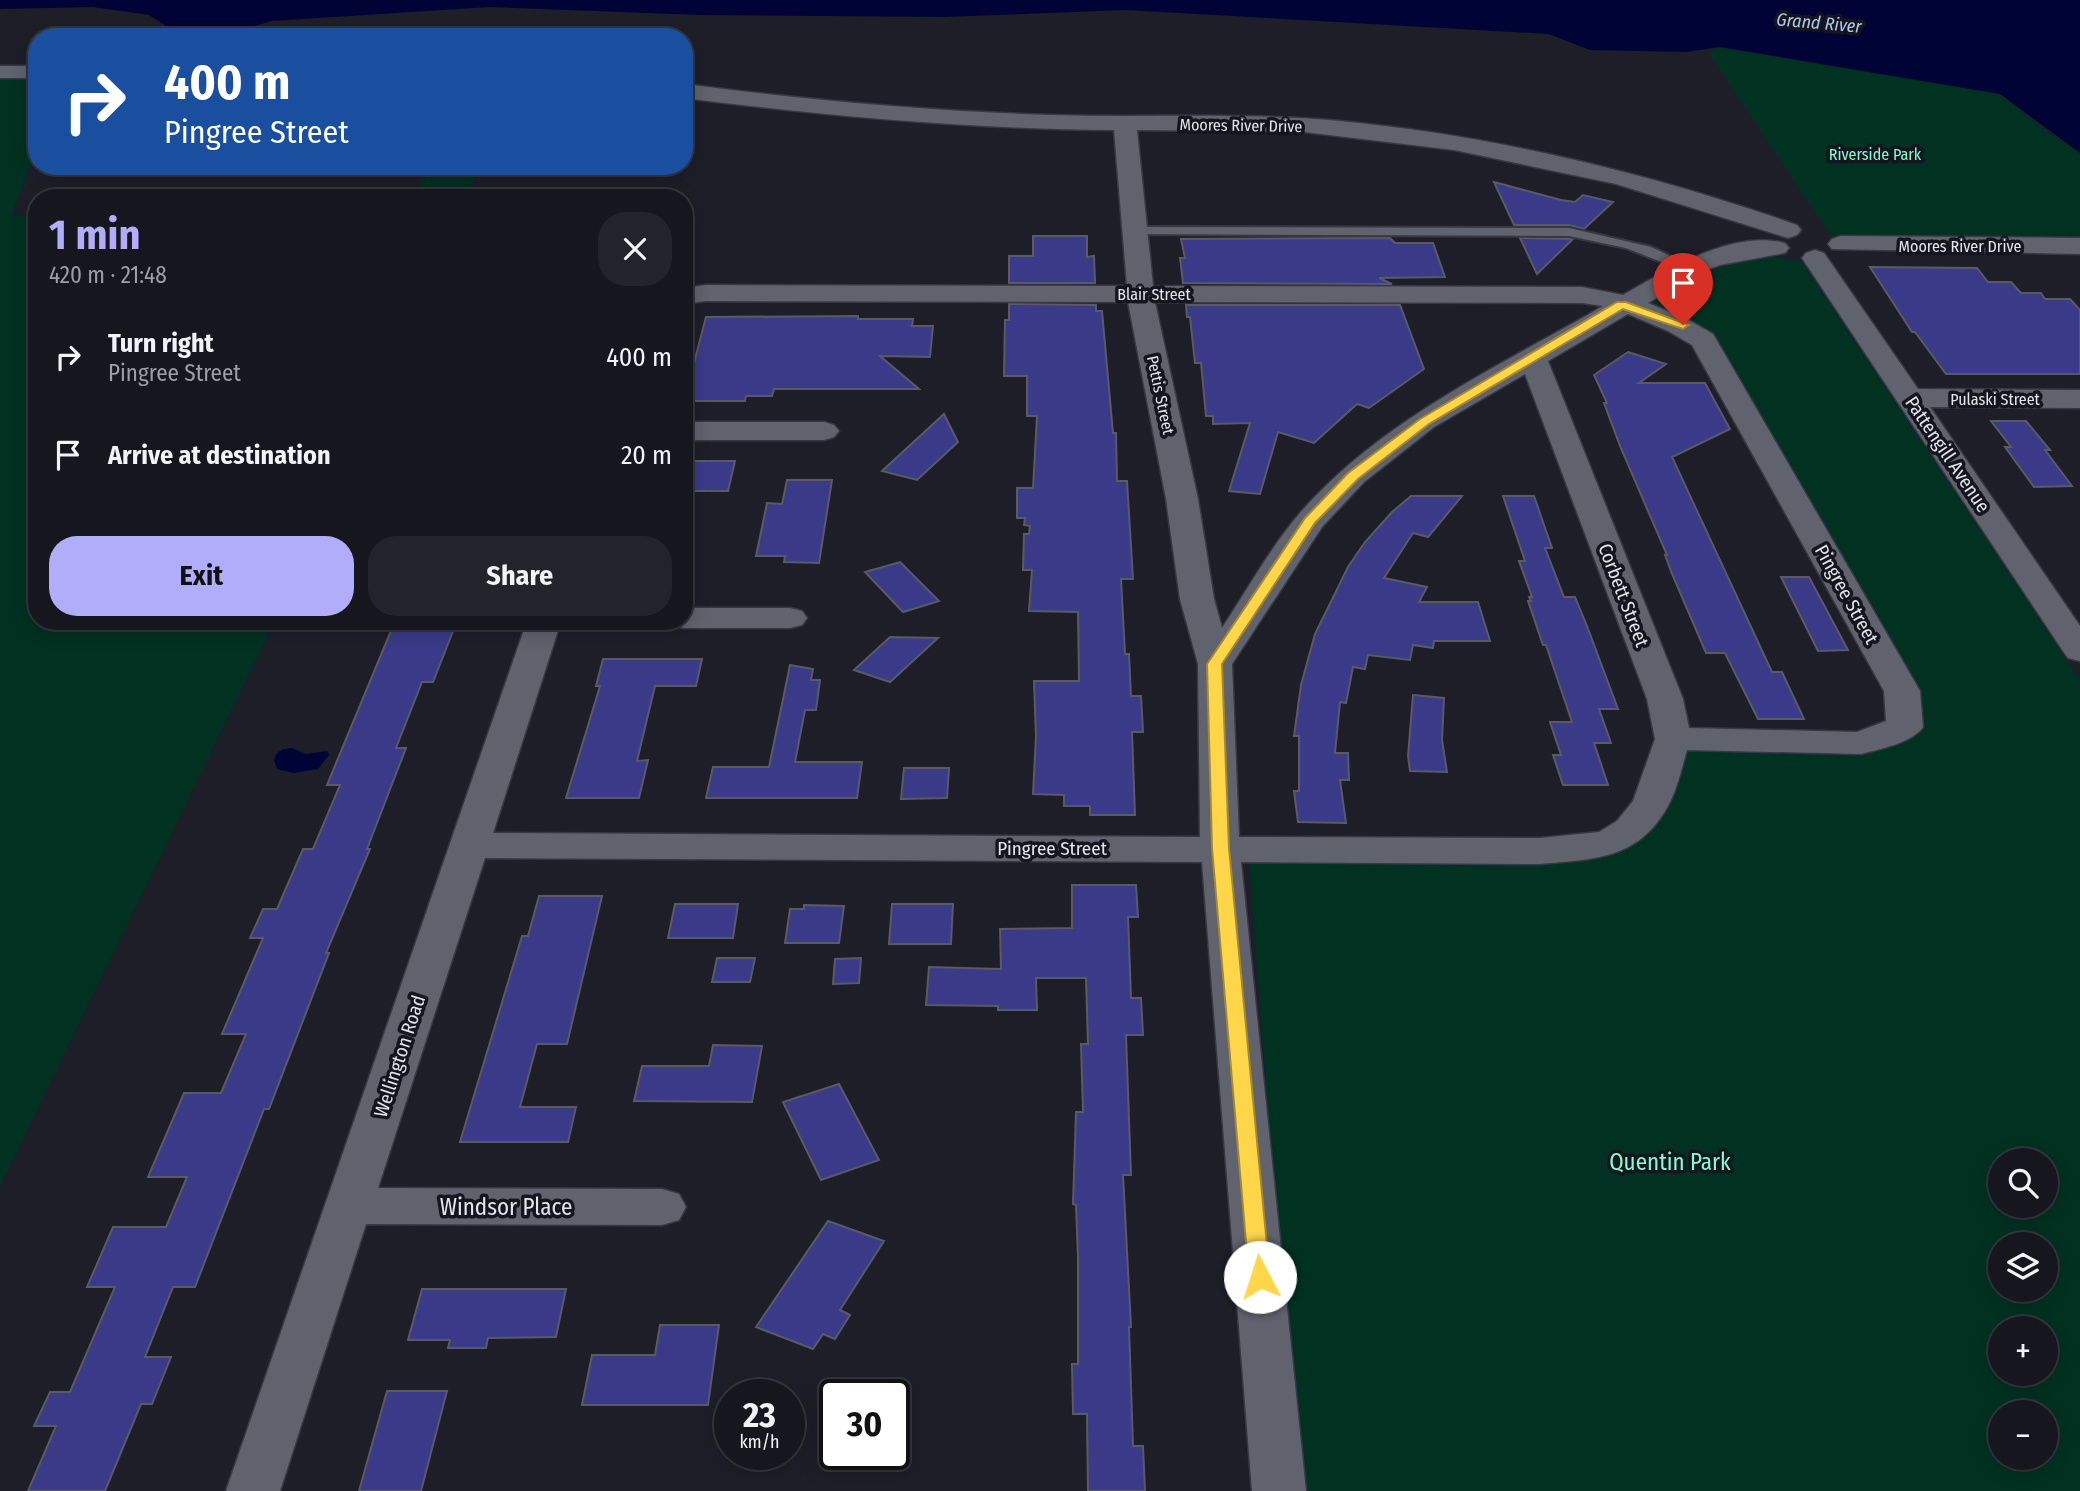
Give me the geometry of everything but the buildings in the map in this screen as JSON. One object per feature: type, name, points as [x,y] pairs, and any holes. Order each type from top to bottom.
[{"type":"street","points":[[0,72],[28,72]]},
{"type":"street","name":"Moores River Drive","points":[[693,92],[906,115],[1125,124],[1297,125],[1452,144],[1516,155],[1636,183],[1748,215],[1808,241],[2080,247]]},
{"type":"street","name":"Pettis Street","points":[[1125,124],[1141,294],[1182,499],[1197,599],[1215,664],[1220,848],[1279,1491]]},
{"type":"street","points":[[1215,664],[1310,521],[1353,476],[1424,421],[1689,268],[1727,254],[1808,241]]},
{"type":"street","name":"Pattengill Avenue","points":[[1808,241],[1910,398],[2064,603],[2080,651]]},
{"type":"street","name":"Blair Street","points":[[693,295],[1582,295],[1622,305]]},
{"type":"street","name":"Pingree Street","points":[[469,845],[1541,851],[1580,848],[1610,842],[1631,830],[1651,802],[1673,739],[1861,743],[1905,727],[1902,691],[1703,340],[1683,325],[1622,305]]},
{"type":"street","name":"Corbett Street","points":[[1533,359],[1665,699],[1673,739]]},
{"type":"street","name":"Pulaski Street","points":[[1910,398],[2080,399]]},
{"type":"street","points":[[693,431],[824,431]]},
{"type":"street","points":[[693,618],[790,618]]},
{"type":"street","name":"Wellington Road","points":[[253,1491],[541,630]]},
{"type":"street","name":"Windsor Place","points":[[349,1206],[663,1207]]},
{"type":"lane","points":[[1137,231],[1569,232],[1600,237],[1665,256],[1689,268]]},
{"type":"green space","name":"Riverside Park","points":[[1718,47],[2000,94],[2031,120],[2080,153],[2080,240],[1831,236],[1709,53]]},
{"type":"green space","points":[[28,69],[28,171],[12,216],[28,216],[28,630],[271,630],[0,1186],[0,71]]},
{"type":"green space","points":[[425,175],[476,175],[470,189],[417,189]]},
{"type":"green space","name":"Quentin Park","points":[[1772,256],[1802,262],[2080,681],[2080,1491],[1296,1491],[1249,862],[1637,834],[1678,783],[1676,737],[1872,739],[1903,704],[1705,344],[1626,306],[1743,258]]},
{"type":"water","name":"Grand River","points":[[0,0],[2080,0],[2080,153],[2000,94],[1720,47],[1686,52],[1590,50],[1549,34],[1126,10],[944,17],[700,15],[490,7],[271,21],[248,28],[169,28],[149,15],[93,7],[0,9]]},
{"type":"water","points":[[292,748],[306,754],[327,751],[329,755],[318,769],[293,773],[277,769],[274,760],[278,752]]},
{"type":"route","points":[[1260,1277],[1220,848],[1215,664],[1310,521],[1353,476],[1392,444],[1424,421],[1622,305],[1683,325]]}]
